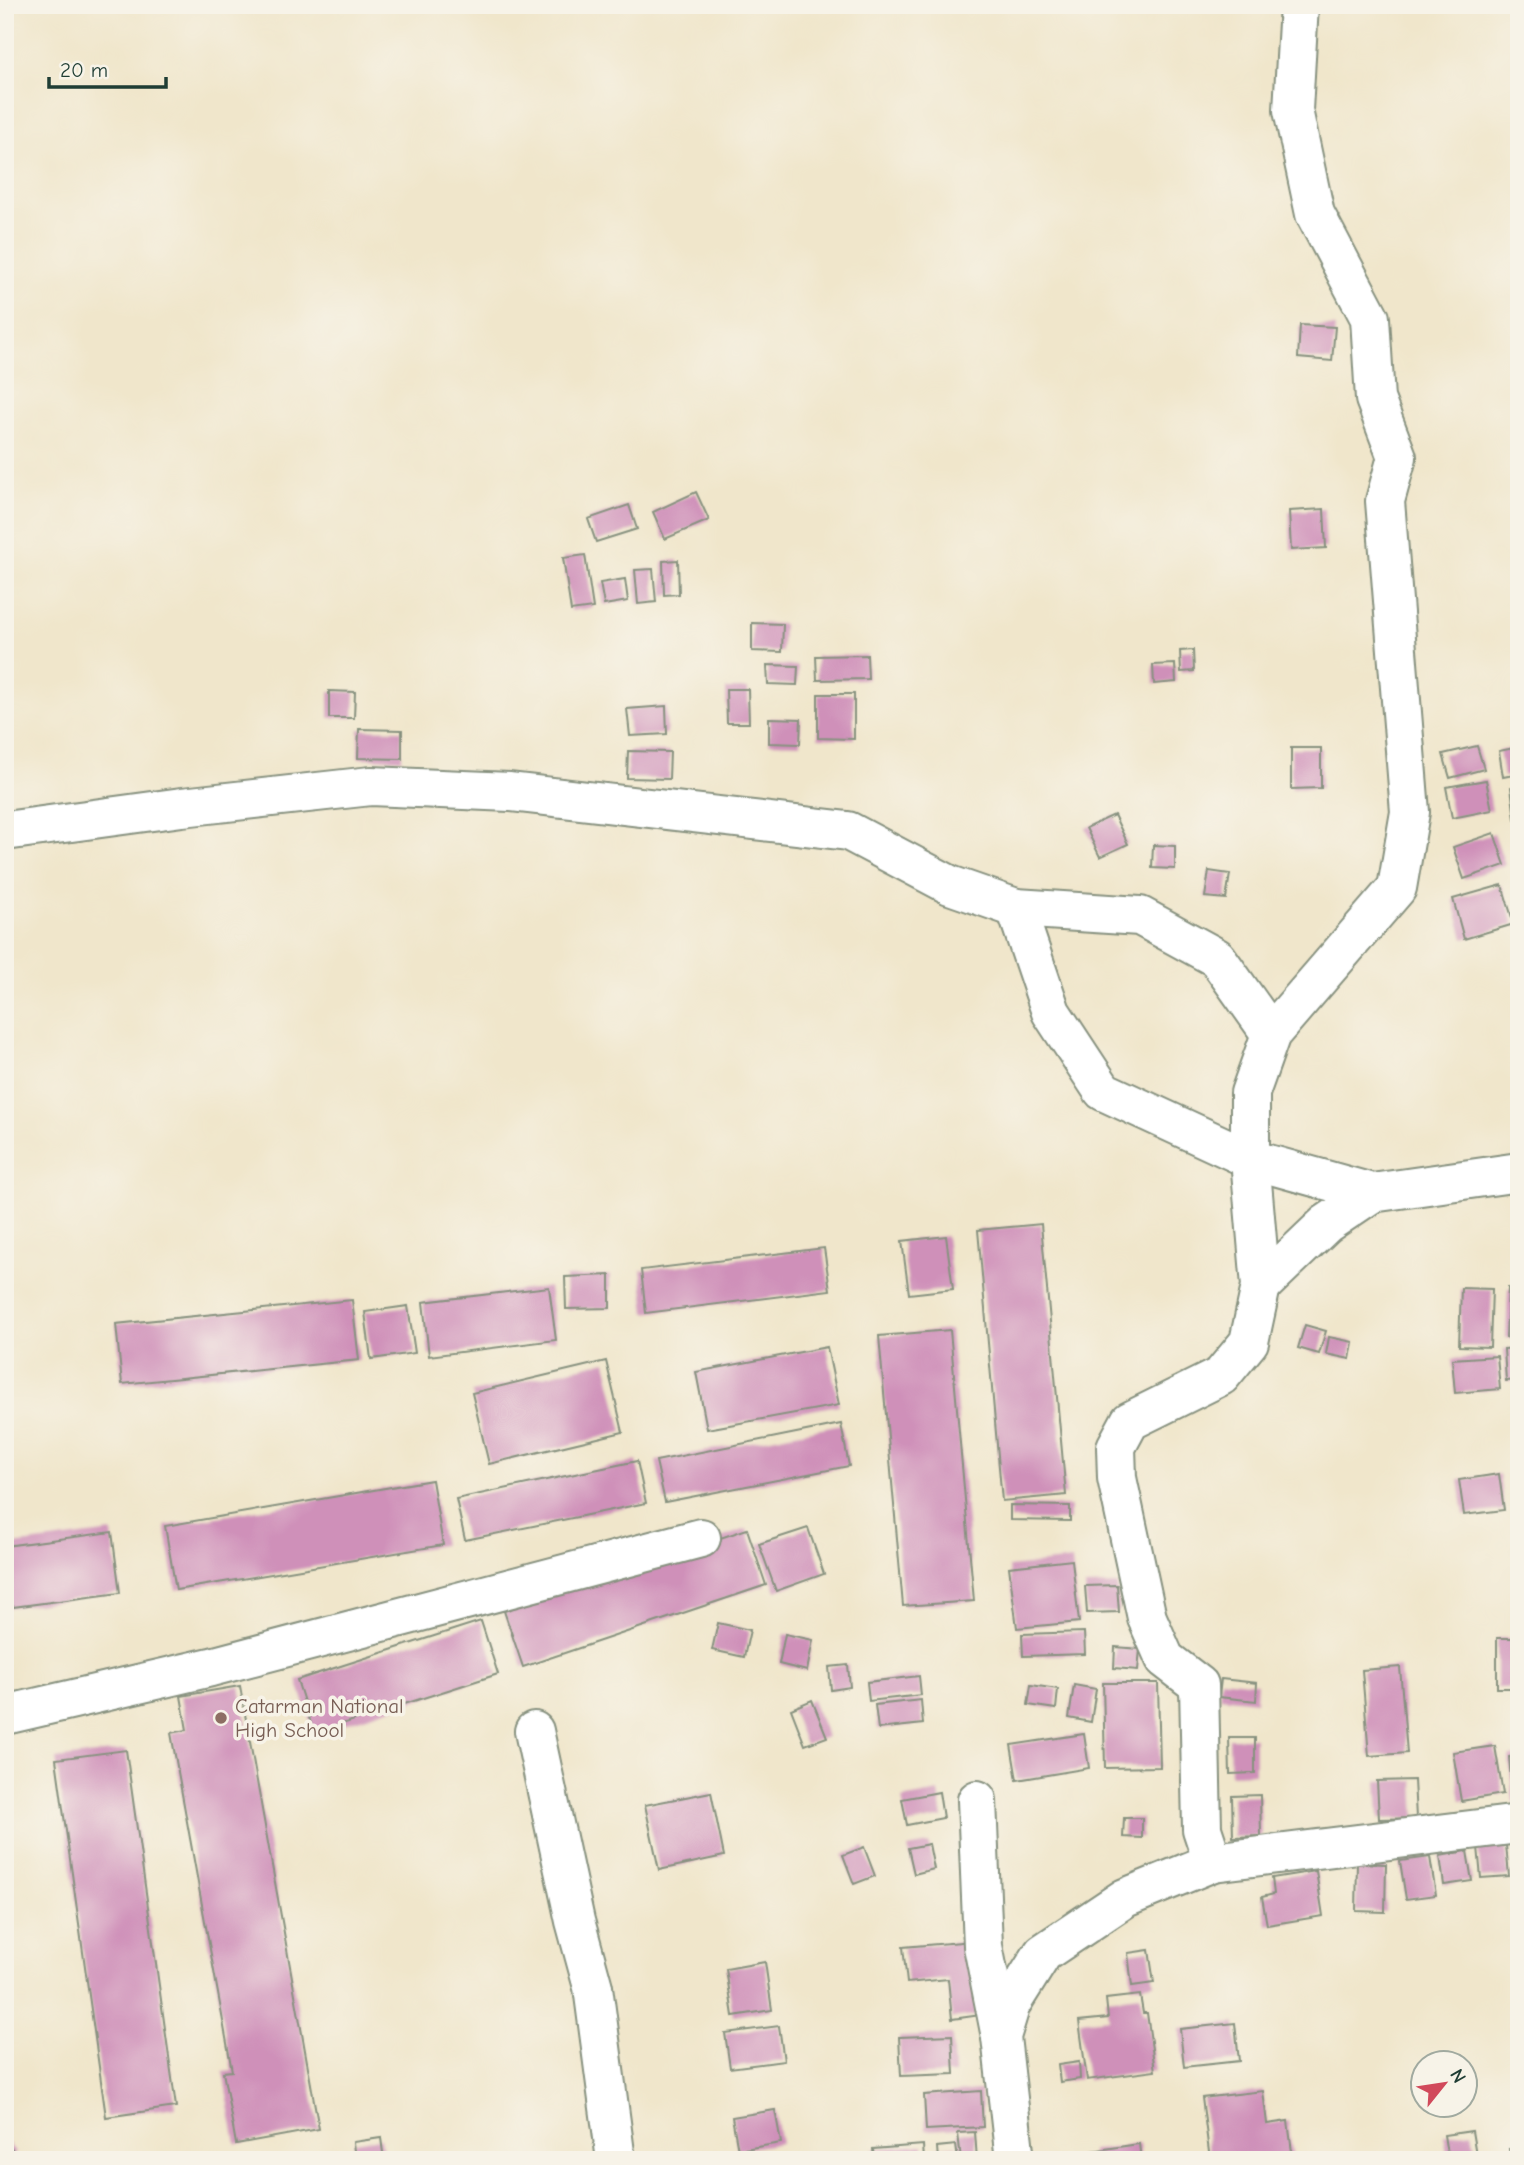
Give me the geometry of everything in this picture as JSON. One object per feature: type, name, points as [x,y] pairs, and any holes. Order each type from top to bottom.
[{"type":"street","points":[[1213,1861],[1202,1829],[1199,1685],[1166,1659],[1147,1618],[1117,1478],[1116,1447],[1130,1421],[1221,1376],[1249,1342],[1261,1286],[1250,1159],[1250,1093],[1271,1034],[1397,888],[1410,811],[1385,501],[1397,457],[1375,399],[1370,318],[1315,214],[1293,110],[1299,5]]},
{"type":"street","points":[[5,831],[371,786],[510,792],[848,831],[950,885],[1016,908],[1140,916],[1217,958],[1271,1034]]},
{"type":"street","points":[[1016,908],[1051,1012],[1103,1091],[1250,1159],[1372,1193],[1519,1172]]},
{"type":"street","points":[[1261,1286],[1326,1224],[1372,1193]]},
{"type":"street","points":[[5,1715],[211,1667],[701,1538]]},
{"type":"street","points":[[534,1731],[575,1921],[593,1987],[616,2160]]},
{"type":"street","points":[[977,1800],[983,1946],[1001,2037],[1015,2160]]},
{"type":"street","points":[[1001,2037],[1011,2004],[1043,1953],[1125,1898],[1213,1861],[1519,1824]]},
{"type":"building","points":[[1300,325],[1335,327],[1332,361],[1298,358]]},
{"type":"building","points":[[696,492],[709,520],[665,539],[653,512]]},
{"type":"building","points":[[629,505],[637,529],[596,542],[588,519]]},
{"type":"building","points":[[1324,509],[1326,548],[1291,550],[1289,511]]},
{"type":"building","points":[[585,555],[593,608],[571,611],[563,558]]},
{"type":"building","points":[[678,560],[679,594],[664,595],[663,561]]},
{"type":"building","points":[[653,569],[656,602],[638,604],[635,570]]},
{"type":"building","points":[[625,579],[628,601],[604,605],[600,583]]},
{"type":"building","points":[[752,623],[783,624],[782,652],[752,651]]},
{"type":"building","points":[[1193,650],[1194,671],[1181,672],[1180,651]]},
{"type":"building","points":[[867,655],[868,679],[817,680],[816,656]]},
{"type":"building","points":[[1175,664],[1176,682],[1154,684],[1153,665]]},
{"type":"building","points":[[767,665],[798,666],[797,685],[768,684]]},
{"type":"building","points":[[726,689],[748,689],[749,723],[727,723]]},
{"type":"building","points":[[329,691],[355,692],[354,718],[329,718]]},
{"type":"building","points":[[818,694],[854,694],[854,739],[818,738]]},
{"type":"building","points":[[666,706],[667,734],[630,736],[627,709]]},
{"type":"building","points":[[769,718],[801,719],[800,744],[769,743]]},
{"type":"building","points":[[359,729],[402,730],[402,759],[358,758]]},
{"type":"building","points":[[1477,746],[1484,769],[1450,778],[1443,754]]},
{"type":"building","points":[[1519,747],[1519,774],[1503,777],[1499,751]]},
{"type":"building","points":[[1291,748],[1321,748],[1321,788],[1291,789]]},
{"type":"building","points":[[628,751],[670,752],[669,779],[627,778]]},
{"type":"building","points":[[1486,780],[1492,810],[1452,818],[1446,787]]},
{"type":"building","points":[[1519,786],[1519,818],[1515,819],[1511,787]]},
{"type":"building","points":[[1114,815],[1128,844],[1100,857],[1086,828]]},
{"type":"building","points":[[1494,833],[1505,865],[1464,879],[1453,847]]},
{"type":"building","points":[[1153,845],[1175,846],[1175,869],[1152,868]]},
{"type":"building","points":[[1209,871],[1230,874],[1226,899],[1205,897]]},
{"type":"building","points":[[1502,885],[1514,924],[1464,939],[1453,899]]},
{"type":"building","points":[[1041,1224],[1066,1495],[1002,1501],[978,1230]]},
{"type":"building","points":[[946,1236],[953,1289],[909,1294],[902,1241]]},
{"type":"building","points":[[824,1248],[830,1290],[646,1313],[641,1270]]},
{"type":"building","points":[[610,1275],[610,1308],[566,1309],[565,1277]]},
{"type":"building","points":[[549,1287],[556,1340],[429,1356],[423,1302]]},
{"type":"building","points":[[1461,1288],[1492,1289],[1490,1347],[1459,1346]]},
{"type":"building","points":[[1508,1288],[1519,1288],[1519,1339],[1506,1338]]},
{"type":"building","points":[[352,1300],[359,1360],[122,1384],[116,1324]]},
{"type":"building","points":[[408,1306],[415,1353],[371,1359],[365,1312]]},
{"type":"building","points":[[1305,1325],[1326,1331],[1319,1354],[1298,1348]]},
{"type":"building","points":[[950,1330],[974,1601],[903,1606],[879,1336]]},
{"type":"building","points":[[1329,1337],[1353,1342],[1350,1359],[1326,1354]]},
{"type":"building","points":[[827,1347],[839,1405],[707,1429],[696,1372]]},
{"type":"building","points":[[1519,1348],[1519,1380],[1506,1381],[1504,1349]]},
{"type":"building","points":[[1497,1356],[1500,1389],[1455,1393],[1452,1359]]},
{"type":"building","points":[[606,1361],[623,1432],[489,1464],[472,1393]]},
{"type":"building","points":[[841,1424],[849,1466],[665,1502],[656,1461]]},
{"type":"building","points":[[637,1461],[646,1503],[465,1540],[456,1499]]},
{"type":"building","points":[[1499,1474],[1504,1510],[1464,1515],[1459,1480]]},
{"type":"building","points":[[432,1480],[443,1545],[176,1590],[165,1526]]},
{"type":"building","points":[[1010,1505],[1070,1506],[1070,1521],[1010,1520]]},
{"type":"building","points":[[808,1528],[824,1574],[776,1591],[759,1544]]},
{"type":"building","points":[[747,1529],[766,1585],[523,1667],[504,1611]]},
{"type":"building","points":[[112,1532],[120,1593],[5,1608],[5,1546]]},
{"type":"building","points":[[1072,1560],[1079,1622],[1017,1628],[1009,1567]]},
{"type":"building","points":[[1117,1585],[1119,1612],[1087,1613],[1085,1586]]},
{"type":"building","points":[[481,1621],[498,1674],[314,1733],[297,1680]]},
{"type":"building","points":[[718,1623],[750,1630],[744,1657],[712,1650]]},
{"type":"building","points":[[1084,1632],[1085,1654],[1023,1656],[1022,1634]]},
{"type":"building","points":[[785,1634],[813,1640],[807,1671],[779,1664]]},
{"type":"building","points":[[1497,1638],[1519,1638],[1519,1688],[1497,1688]]},
{"type":"building","points":[[1115,1647],[1140,1649],[1138,1670],[1114,1668]]},
{"type":"building","points":[[848,1665],[850,1687],[831,1690],[829,1667]]},
{"type":"building","points":[[1400,1667],[1407,1753],[1369,1756],[1362,1670]]},
{"type":"building","points":[[919,1676],[921,1695],[869,1701],[867,1682]]},
{"type":"building","points":[[1221,1679],[1257,1683],[1256,1701],[1219,1697]]},
{"type":"building","points":[[1103,1683],[1158,1683],[1160,1767],[1105,1768]]},
{"type":"building","points":[[1031,1685],[1058,1689],[1056,1709],[1028,1705]]},
{"type":"building","points":[[1074,1685],[1096,1689],[1091,1722],[1069,1718]]},
{"type":"building","points":[[240,1686],[319,2129],[236,2144],[223,2072],[232,2071],[171,1733],[187,1730],[181,1696]]},
{"type":"building","points":[[812,1700],[827,1737],[805,1745],[791,1709]]},
{"type":"building","points":[[921,1700],[923,1724],[878,1729],[875,1705]]},
{"type":"building","points":[[1084,1734],[1089,1768],[1017,1780],[1011,1745]]},
{"type":"building","points":[[1229,1738],[1255,1738],[1255,1773],[1230,1774]]},
{"type":"building","points":[[1495,1746],[1503,1794],[1461,1801],[1453,1752]]},
{"type":"building","points":[[126,1750],[176,2107],[106,2117],[56,1759]]},
{"type":"building","points":[[1519,1756],[1519,1801],[1513,1802],[1509,1757]]},
{"type":"building","points":[[1414,1780],[1416,1818],[1379,1819],[1377,1781]]},
{"type":"building","points":[[711,1792],[724,1856],[659,1870],[645,1805]]},
{"type":"building","points":[[939,1792],[943,1818],[907,1825],[902,1799]]},
{"type":"building","points":[[1260,1795],[1261,1836],[1233,1837],[1232,1796]]},
{"type":"building","points":[[1124,1818],[1142,1818],[1142,1838],[1123,1837]]},
{"type":"building","points":[[929,1844],[934,1869],[914,1874],[908,1848]]},
{"type":"building","points":[[1506,1845],[1509,1876],[1481,1878],[1478,1847]]},
{"type":"building","points":[[864,1847],[875,1876],[854,1884],[843,1855]]},
{"type":"building","points":[[1467,1851],[1472,1881],[1444,1885],[1440,1856]]},
{"type":"building","points":[[1430,1857],[1436,1895],[1406,1899],[1400,1861]]},
{"type":"building","points":[[1357,1863],[1386,1864],[1385,1912],[1356,1911]]},
{"type":"building","points":[[1316,1871],[1323,1916],[1267,1925],[1262,1897],[1274,1894],[1272,1878]]},
{"type":"building","points":[[973,1941],[981,2015],[952,2019],[948,1979],[907,1983],[903,1947]]},
{"type":"building","points":[[1149,1950],[1154,1983],[1132,1986],[1128,1953]]},
{"type":"building","points":[[765,1962],[772,2010],[733,2016],[726,1969]]},
{"type":"building","points":[[1140,1995],[1143,2013],[1147,2013],[1155,2071],[1087,2080],[1079,2021],[1108,2018],[1106,1999]]},
{"type":"building","points":[[1235,2023],[1239,2061],[1184,2067],[1180,2029]]},
{"type":"building","points":[[779,2026],[784,2061],[730,2068],[725,2033]]},
{"type":"building","points":[[952,2035],[954,2074],[901,2076],[899,2037]]},
{"type":"building","points":[[1079,2062],[1080,2079],[1060,2082],[1058,2065]]},
{"type":"building","points":[[981,2091],[983,2127],[926,2130],[924,2095]]},
{"type":"building","points":[[1263,2091],[1267,2124],[1288,2121],[1293,2160],[1210,2160],[1202,2098]]},
{"type":"building","points":[[775,2110],[781,2143],[738,2150],[732,2117]]},
{"type":"building","points":[[1472,2131],[1477,2160],[1448,2160],[1444,2135]]},
{"type":"building","points":[[975,2132],[977,2160],[961,2160],[958,2133]]},
{"type":"building","points":[[381,2138],[384,2160],[355,2160],[353,2142]]},
{"type":"building","points":[[5,2139],[15,2153],[7,2160],[5,2160]]},
{"type":"building","points":[[1139,2144],[1141,2160],[1092,2160],[1091,2151]]},
{"type":"building","points":[[923,2145],[924,2160],[874,2160],[873,2149]]},
{"type":"building","points":[[956,2145],[958,2160],[938,2160],[937,2147]]},
{"type":"building","points":[[1519,2148],[1519,2160],[1511,2160],[1509,2149]]},
{"type":"place","name":"Catarman National High School","points":[[221,1718]]}]
